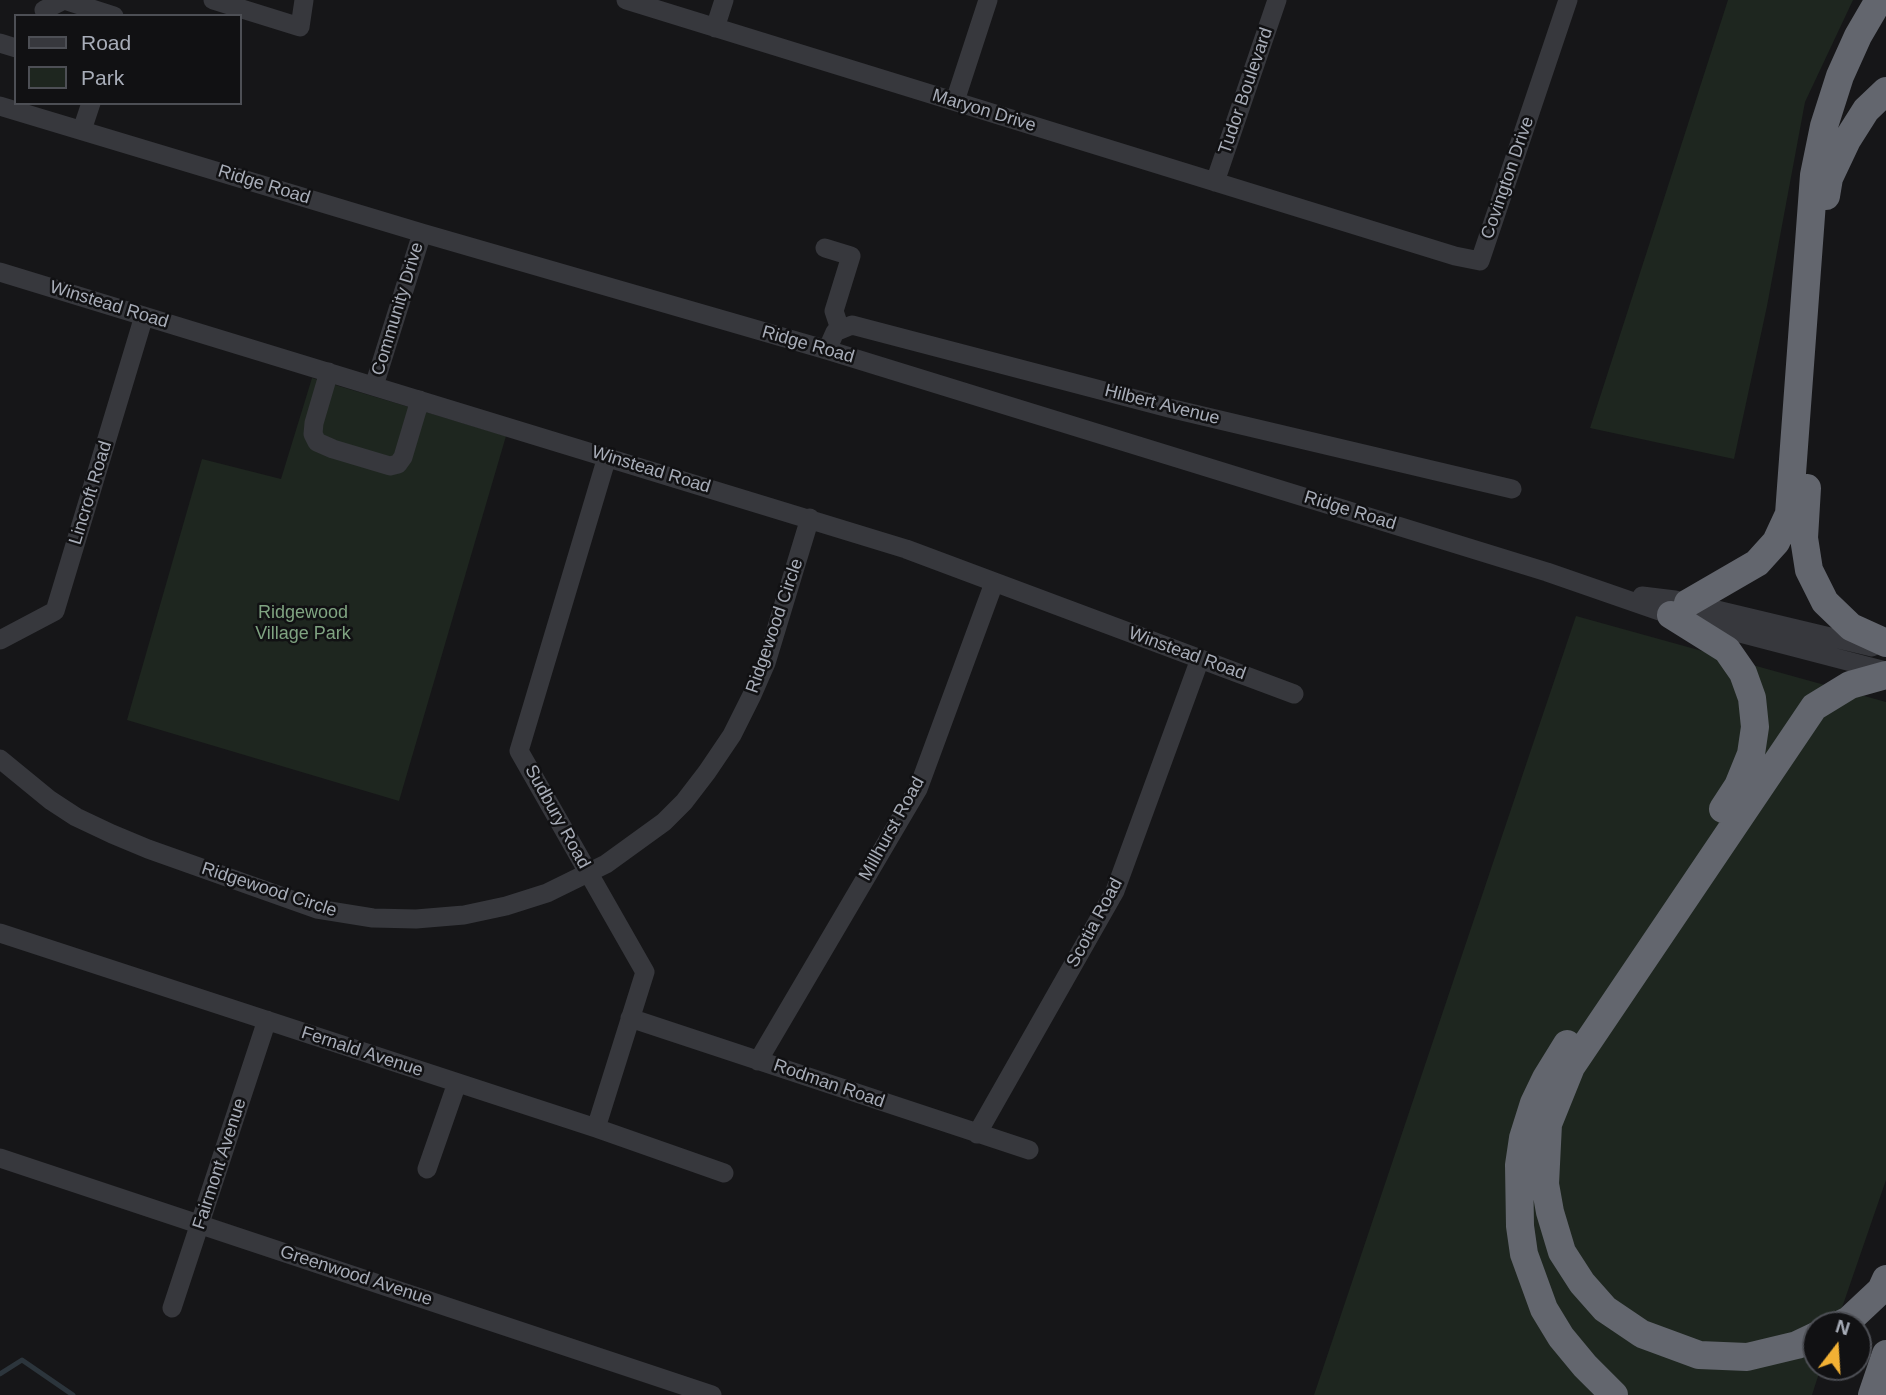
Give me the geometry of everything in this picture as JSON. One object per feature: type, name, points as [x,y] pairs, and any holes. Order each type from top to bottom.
[{"type":"highway","points":[[1614,1395],[1561,1337],[1544,1309],[1533,1283],[1524,1254],[1520,1226],[1519,1165],[1523,1138],[1534,1103],[1546,1078],[1738,786],[1751,754],[1755,727],[1752,698],[1743,673],[1727,650],[1680,609],[1757,563],[1776,542],[1789,514],[1814,175],[1824,126],[1840,76],[1858,36],[1879,0]]},
{"type":"highway","points":[[1886,91],[1866,110],[1847,140],[1829,178],[1825,202],[1804,538],[1808,570],[1825,602],[1850,626],[1886,643]]},
{"type":"highway","points":[[1802,1343],[1747,1357],[1699,1355],[1642,1334],[1605,1309],[1582,1283],[1562,1252],[1545,1184],[1548,1124],[1571,1067],[1814,707],[1850,685],[1886,673]]},
{"type":"highway","points":[[1858,1311],[1881,1290],[1886,1279]]},
{"type":"highway","points":[[1872,1395],[1886,1354]]},
{"type":"street","points":[[213,0],[300,27],[304,0]]},
{"type":"street","name":"Maryon Drive","points":[[626,0],[1343,221]]},
{"type":"street","points":[[715,28],[724,0]]},
{"type":"street","points":[[955,102],[989,0]]},
{"type":"street","name":"Tudor Boulevard","points":[[1215,182],[1277,0]]},
{"type":"street","name":"Covington Drive","points":[[1343,221],[1480,261],[1568,0]]},
{"type":"street","points":[[60,11],[92,14]]},
{"type":"street","points":[[82,130],[89,105]]},
{"type":"street","name":"Ridge Road","points":[[0,106],[30,109],[82,130],[422,233],[827,350],[1613,593],[1886,650]]},
{"type":"street","name":"Community Drive","points":[[374,386],[422,233]]},
{"type":"street","points":[[825,248],[851,256],[834,311],[840,329],[835,332],[827,350]]},
{"type":"street","name":"Winstead Road","points":[[0,272],[906,549],[1294,694]]},
{"type":"street","name":"Lincroft Road","points":[[0,640],[55,611],[144,316]]},
{"type":"street","name":"Hilbert Avenue","points":[[840,329],[852,325],[1169,408],[1512,489]]},
{"type":"street","points":[[329,372],[313,434],[317,442],[356,456],[390,466],[398,464],[403,457],[420,400]]},
{"type":"street","name":"Sudbury Road","points":[[596,1128],[645,972],[519,751],[607,457]]},
{"type":"street","name":"Ridgewood Circle","points":[[0,759],[50,800],[76,817],[148,849],[317,909],[373,918],[416,919],[464,915],[547,893],[606,863],[664,822],[684,802],[707,772],[732,735],[766,663],[810,518]]},
{"type":"street","name":"Millhurst Road","points":[[758,1060],[918,789],[995,583]]},
{"type":"street","name":"Ridge Road","points":[[1680,609],[1886,673]]},
{"type":"street","name":"Scotia Road","points":[[977,1134],[1115,891],[1200,659]]},
{"type":"street","name":"Fernald Avenue","points":[[0,933],[596,1128],[724,1173]]},
{"type":"street","name":"Rodman Road","points":[[630,1018],[1029,1150]]},
{"type":"street","name":"Fairmont Avenue","points":[[172,1308],[268,1020]]},
{"type":"street","points":[[427,1169],[457,1083]]},
{"type":"street","name":"Greenwood Avenue","points":[[0,1158],[712,1395]]},
{"type":"green space","points":[[1728,0],[1853,0],[1805,102],[1767,306],[1734,459],[1590,428]]},
{"type":"green space","name":"Ridgewood Village Park","points":[[312,378],[506,436],[399,801],[127,720],[202,459],[281,479]]},
{"type":"green space","points":[[1576,616],[1886,702],[1886,1180],[1841,1311],[1802,1311],[1802,1381],[1816,1381],[1812,1395],[1314,1395]]},
{"type":"waterway","points":[[0,1374],[22,1360],[73,1395]]}]
